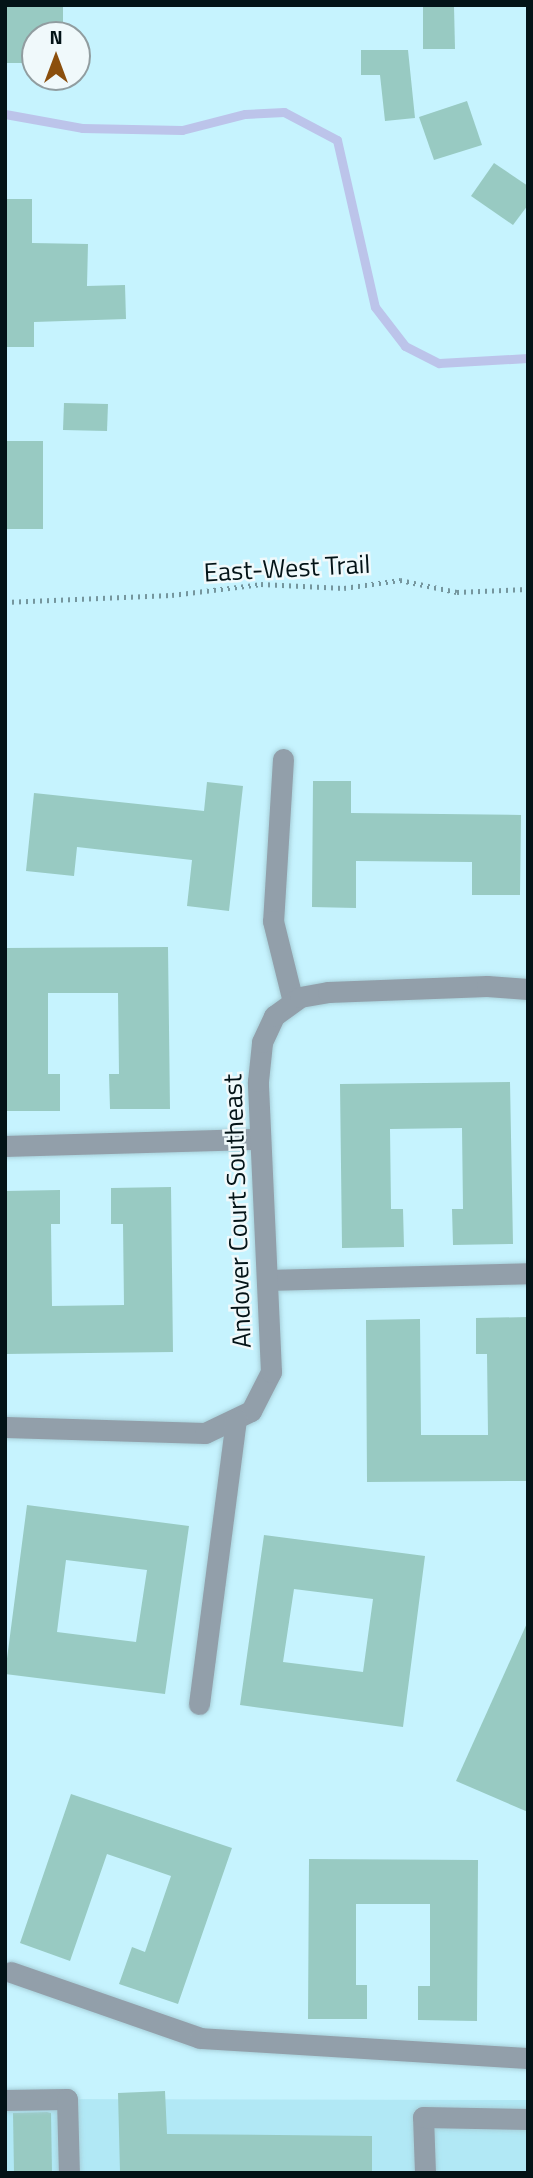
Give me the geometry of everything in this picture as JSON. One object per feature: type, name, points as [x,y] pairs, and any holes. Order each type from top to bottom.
[{"type":"street","points":[[283,759],[273,921],[293,1002]]},
{"type":"street","name":"Andover Court Southeast","points":[[5,1427],[205,1433],[251,1411],[271,1372],[258,1081],[262,1042],[274,1016],[293,1002],[328,992],[528,989]]},
{"type":"street","points":[[5,1146],[260,1139]]},
{"type":"street","points":[[267,1279],[528,1273]]},
{"type":"street","points":[[199,1704],[236,1419]]},
{"type":"street","points":[[11,1972],[200,2038],[528,2058]]},
{"type":"street","points":[[5,2100],[67,2099],[69,2173]]},
{"type":"street","points":[[425,2173],[423,2118],[528,2119]]},
{"type":"path","name":"East-West Trail","points":[[5,602],[172,595],[261,584],[344,588],[400,580],[457,592],[528,589]]},
{"type":"shaded area","points":[[5,2099],[528,2100],[528,2173],[5,2173]]},
{"type":"building","points":[[5,5],[63,5],[63,21],[21,21],[21,63],[5,63]]},
{"type":"building","points":[[454,6],[455,49],[423,49],[423,7]]},
{"type":"building","points":[[361,50],[408,50],[415,118],[385,121],[380,75],[361,75]]},
{"type":"building","points":[[467,101],[482,145],[434,160],[419,117]]},
{"type":"building","points":[[494,163],[528,186],[528,205],[513,225],[471,196]]},
{"type":"building","points":[[5,199],[32,199],[32,243],[88,244],[87,286],[125,285],[126,319],[34,322],[34,347],[5,347]]},
{"type":"building","points":[[64,403],[108,404],[107,431],[63,430]]},
{"type":"building","points":[[5,441],[43,441],[43,529],[5,529]]},
{"type":"building","points":[[313,781],[351,781],[351,813],[521,815],[520,895],[472,895],[472,862],[356,861],[356,908],[312,907]]},
{"type":"building","points":[[207,782],[243,786],[229,911],[187,906],[192,860],[77,847],[74,876],[26,871],[34,793],[204,811]]},
{"type":"building","points":[[168,947],[170,1109],[110,1109],[109,1074],[119,1074],[118,993],[48,993],[48,1074],[60,1074],[60,1111],[5,1111],[5,948]]},
{"type":"building","points":[[510,1082],[513,1244],[453,1245],[452,1209],[463,1209],[462,1128],[390,1129],[391,1209],[403,1209],[404,1247],[342,1248],[340,1084]]},
{"type":"building","points":[[171,1187],[173,1352],[5,1354],[5,1191],[60,1190],[60,1224],[51,1224],[52,1306],[124,1305],[123,1224],[111,1224],[111,1188]]},
{"type":"building","points":[[528,1317],[528,1481],[367,1482],[366,1320],[420,1319],[421,1435],[488,1435],[487,1354],[476,1354],[476,1318]]},
{"type":"building","points":[[27,1505],[189,1526],[165,1694],[5,1674]],"holes":[[[66,1560],[147,1570],[136,1642],[57,1632]]]},
{"type":"building","points":[[264,1535],[425,1556],[403,1727],[240,1705]],"holes":[[[294,1589],[373,1599],[363,1672],[283,1662]]]},
{"type":"building","points":[[528,1621],[528,1812],[456,1781]]},
{"type":"building","points":[[71,1794],[232,1848],[178,2004],[119,1984],[132,1947],[145,1952],[171,1876],[107,1854],[70,1961],[20,1943]]},
{"type":"building","points":[[309,1859],[478,1860],[477,2021],[418,2020],[418,1986],[430,1986],[430,1904],[356,1904],[356,1985],[367,1985],[367,2019],[308,2019]]},
{"type":"building","points":[[165,2091],[167,2134],[372,2136],[372,2173],[120,2173],[118,2093]]},
{"type":"building","points":[[13,2113],[51,2113],[52,2173],[14,2173]]},
{"type":"waterway","points":[[5,114],[82,128],[182,130],[245,114],[284,112],[337,140],[375,307],[405,346],[439,363],[528,358]]}]
